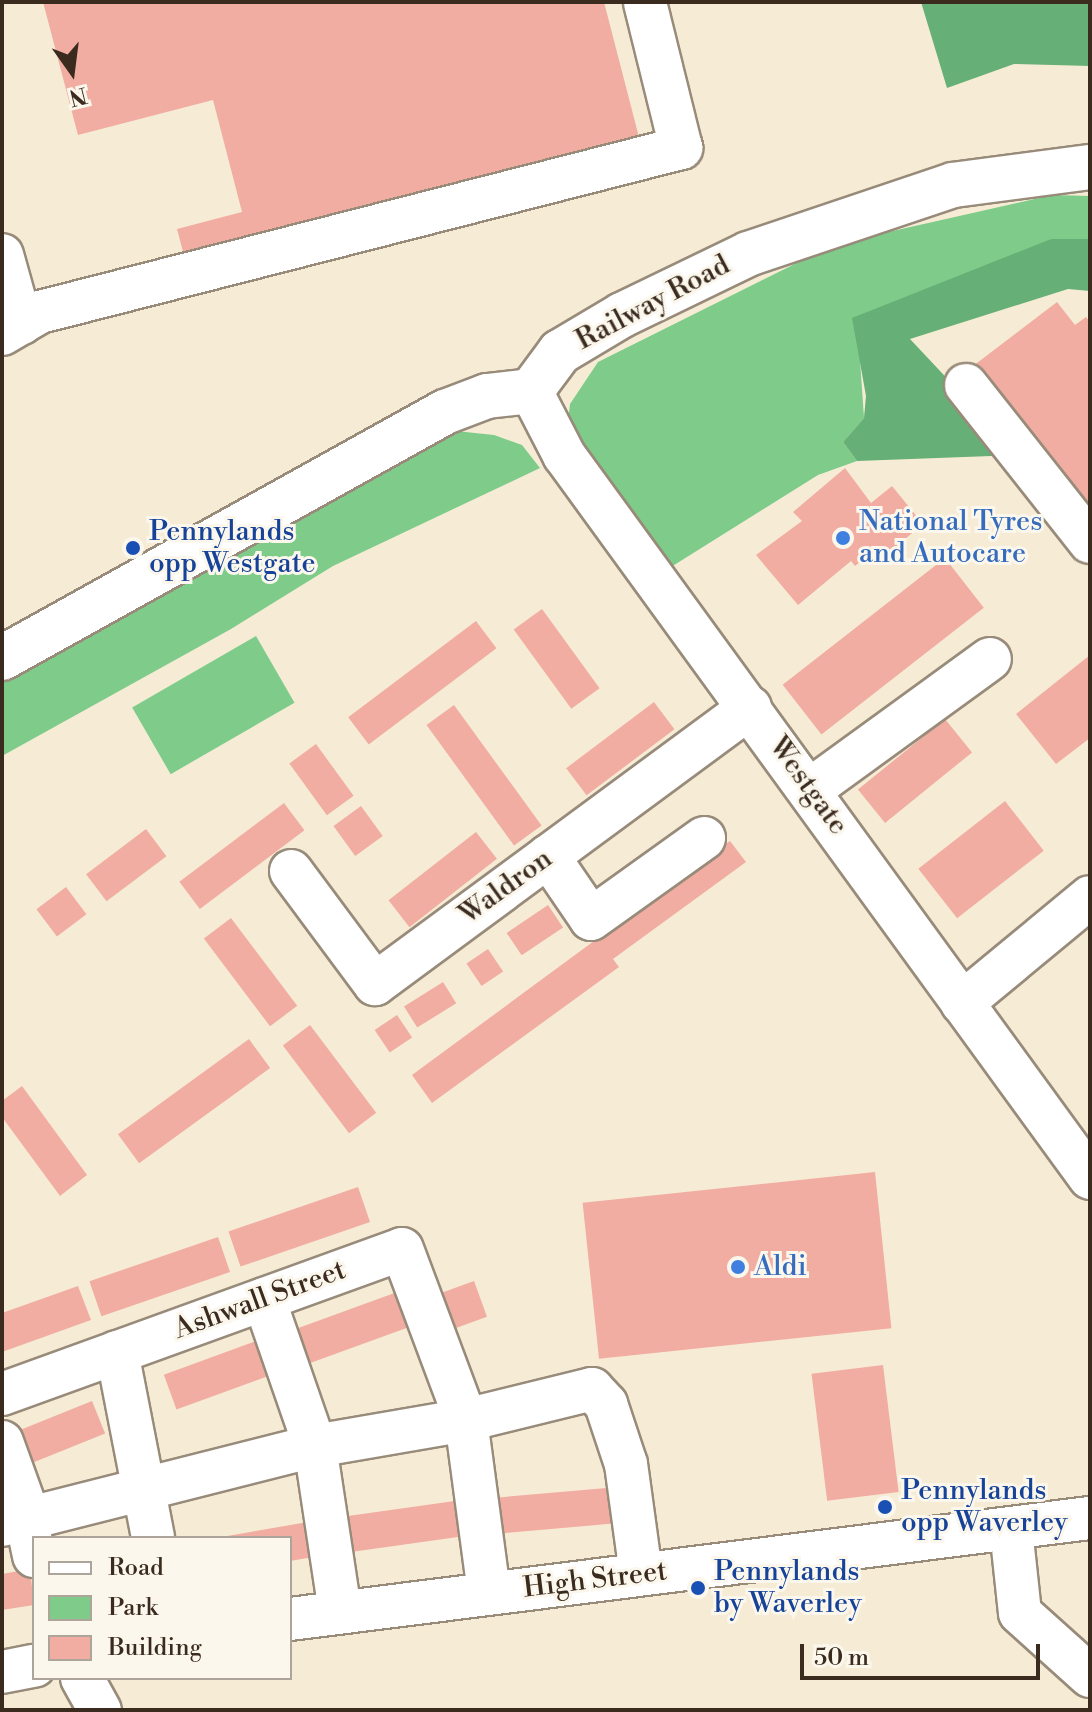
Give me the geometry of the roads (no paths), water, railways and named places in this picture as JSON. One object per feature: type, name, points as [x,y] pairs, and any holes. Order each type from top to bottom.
[{"type":"main road","name":"Railway Road","points":[[531,391],[560,352],[622,315],[748,254],[953,185],[1090,167]]},
{"type":"main road","points":[[2,658],[445,412],[487,396],[531,391]]},
{"type":"street","points":[[2,255],[11,329],[40,312],[681,148],[645,2]]},
{"type":"street","points":[[966,385],[1090,542]]},
{"type":"street","name":"Westgate","points":[[531,391],[546,428],[564,455],[811,789],[1090,1178]]},
{"type":"street","points":[[811,789],[990,659]]},
{"type":"street","name":"Waldron","points":[[291,871],[375,984],[750,708]]},
{"type":"street","points":[[548,856],[591,919],[704,838]]},
{"type":"street","points":[[962,1003],[1090,897]]},
{"type":"street","name":"Ashwall Street","points":[[2,1394],[402,1249],[466,1420]]},
{"type":"street","points":[[264,1299],[315,1446],[340,1611]]},
{"type":"street","points":[[117,1352],[153,1536]]},
{"type":"street","points":[[2,1442],[23,1529],[143,1486],[315,1446],[466,1420],[592,1389],[606,1404],[626,1464],[641,1574]]},
{"type":"street","points":[[466,1420],[489,1593]]},
{"type":"street","name":"High Street","points":[[292,1619],[1090,1518]]},
{"type":"street","points":[[1011,1529],[1020,1613],[1090,1676]]},
{"type":"street","points":[[2,1672],[32,1666]]},
{"type":"street","points":[[83,1680],[100,1710]]},
{"type":"place","name":"National Tyres and Autocare","points":[[843,538]]},
{"type":"place","name":"Pennylands opp Westgate","points":[[133,548]]},
{"type":"place","name":"Aldi","points":[[738,1267]]},
{"type":"place","name":"Pennylands opp Waverley","points":[[885,1507]]},
{"type":"place","name":"Pennylands by Waverley","points":[[698,1588]]}]
